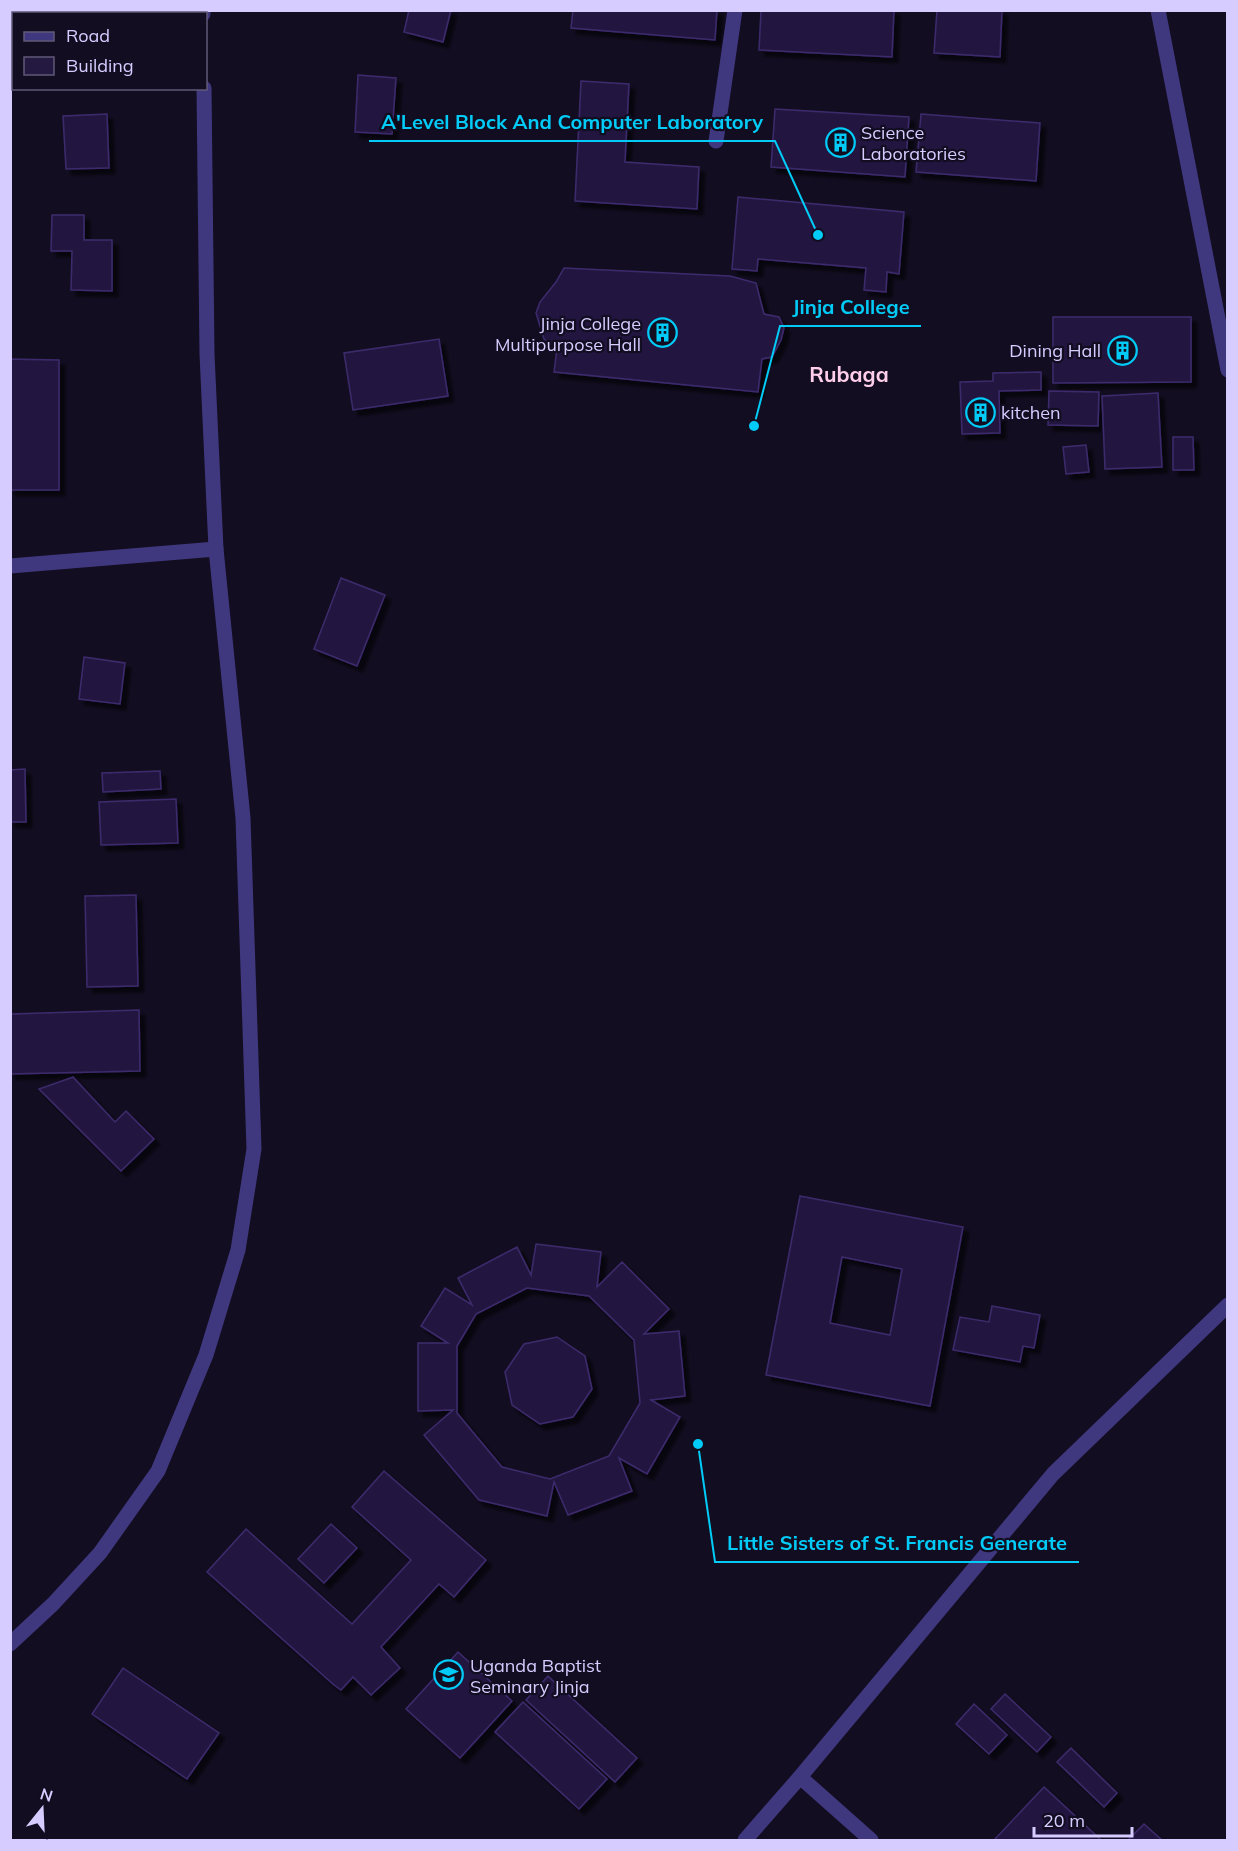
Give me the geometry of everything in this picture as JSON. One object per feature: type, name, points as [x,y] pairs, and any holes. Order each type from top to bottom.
[{"type":"street","points":[[716,141],[735,10]]},
{"type":"street","points":[[1158,10],[1227,370]]},
{"type":"street","points":[[10,1644],[53,1604],[100,1553],[158,1471],[206,1355],[238,1250],[254,1149],[243,818],[216,549],[207,354],[204,90]]},
{"type":"street","points":[[10,566],[216,549]]},
{"type":"street","points":[[745,1840],[1053,1474],[1227,1305]]},
{"type":"street","points":[[800,1777],[871,1840]]},
{"type":"building","points":[[10,10],[116,10],[116,12],[12,12],[12,31],[10,31]]},
{"type":"building","points":[[409,10],[451,10],[443,42],[404,32]]},
{"type":"building","points":[[573,10],[717,10],[715,40],[571,28]]},
{"type":"building","points":[[761,10],[894,10],[892,57],[759,50]]},
{"type":"building","points":[[937,10],[1002,10],[1000,57],[934,53]]},
{"type":"building","points":[[358,75],[396,78],[392,134],[355,132]]},
{"type":"building","points":[[581,81],[629,84],[625,162],[699,167],[697,209],[575,201]]},
{"type":"building","name":"Science Laboratories","points":[[775,109],[909,117],[905,177],[771,167]]},
{"type":"building","points":[[107,114],[109,168],[66,169],[63,116]]},
{"type":"building","name":"Science Laboratories","points":[[921,114],[1040,123],[1036,181],[916,172]]},
{"type":"building","points":[[738,197],[904,212],[899,274],[887,272],[886,292],[864,290],[866,268],[758,259],[757,271],[732,269]]},
{"type":"building","points":[[52,215],[84,215],[84,240],[112,240],[112,291],[71,290],[72,251],[51,251]]},
{"type":"building","name":"Jinja College Multipurpose Hall","points":[[564,268],[730,276],[756,283],[764,314],[779,317],[784,328],[781,340],[772,357],[762,359],[758,392],[554,372],[557,348],[544,339],[536,313],[540,302]]},
{"type":"building","name":"Dining Hall","points":[[1053,317],[1191,317],[1191,382],[1053,383]]},
{"type":"building","points":[[439,339],[448,396],[353,410],[344,353]]},
{"type":"building","points":[[10,359],[59,360],[59,490],[10,490]]},
{"type":"building","name":"kitchen","points":[[1041,372],[1041,390],[999,391],[1000,433],[962,434],[960,382],[993,381],[993,373]]},
{"type":"building","points":[[1049,391],[1099,392],[1098,426],[1048,425]]},
{"type":"building","points":[[1158,393],[1162,467],[1105,469],[1102,396]]},
{"type":"building","points":[[1173,437],[1193,437],[1194,470],[1173,470]]},
{"type":"building","points":[[1086,445],[1089,472],[1066,474],[1063,447]]},
{"type":"building","points":[[341,578],[385,595],[357,666],[314,649]]},
{"type":"building","points":[[84,657],[125,663],[120,704],[79,699]]},
{"type":"building","points":[[25,769],[26,822],[10,822],[10,770]]},
{"type":"building","points":[[160,771],[161,789],[103,792],[102,773]]},
{"type":"building","points":[[176,799],[178,843],[101,845],[99,802]]},
{"type":"building","points":[[136,895],[138,986],[87,987],[85,896]]},
{"type":"building","points":[[139,1010],[140,1071],[10,1074],[10,1014]]},
{"type":"building","points":[[73,1077],[115,1122],[126,1111],[154,1139],[121,1171],[39,1089]]},
{"type":"building","points":[[800,1196],[963,1227],[930,1406],[766,1375]],"holes":[[[842,1257],[902,1269],[890,1335],[830,1323]]]},
{"type":"building","points":[[536,1244],[601,1252],[597,1287],[622,1262],[669,1309],[644,1334],[679,1331],[685,1396],[651,1400],[680,1417],[647,1474],[619,1458],[632,1491],[568,1515],[554,1482],[547,1516],[479,1500],[424,1435],[453,1410],[418,1411],[418,1343],[448,1343],[421,1326],[445,1288],[472,1305],[458,1278],[517,1247],[531,1275]],"holes":[[[527,1288],[589,1296],[634,1340],[640,1403],[609,1456],[550,1479],[502,1467],[457,1413],[457,1346],[476,1314]]]},
{"type":"building","points":[[992,1306],[1040,1315],[1034,1348],[1023,1346],[1020,1362],[953,1350],[960,1317],[989,1322]]},
{"type":"building","points":[[557,1337],[585,1356],[592,1389],[573,1417],[540,1424],[512,1405],[505,1372],[524,1344]]},
{"type":"building","points":[[384,1471],[486,1560],[454,1597],[439,1584],[381,1647],[400,1668],[371,1695],[353,1677],[341,1690],[334,1685],[207,1572],[246,1529],[352,1624],[411,1560],[352,1507]]},
{"type":"building","points":[[331,1524],[357,1548],[324,1583],[298,1559]]},
{"type":"building","points":[[458,1652],[512,1701],[460,1758],[406,1709]]},
{"type":"building","points":[[123,1668],[219,1733],[187,1779],[92,1714]]},
{"type":"building","points":[[548,1676],[637,1758],[615,1782],[526,1700]]},
{"type":"building","points":[[1005,1694],[1051,1737],[1037,1752],[991,1709]]},
{"type":"building","points":[[523,1702],[607,1779],[579,1809],[495,1732]]},
{"type":"building","points":[[974,1704],[1007,1735],[989,1754],[956,1724]]},
{"type":"building","points":[[1071,1748],[1117,1793],[1104,1807],[1057,1762]]},
{"type":"building","points":[[1044,1787],[1100,1839],[995,1839]]},
{"type":"building","points":[[1144,1824],[1162,1840],[1128,1840]]},
{"type":"place","name":"Science Laboratories","points":[[840,142]]},
{"type":"place","name":"A'Level Block And Computer Laboratory","points":[[818,235]]},
{"type":"place","name":"Jinja College Multipurpose Hall","points":[[662,333]]},
{"type":"place","name":"Dining Hall","points":[[1122,350]]},
{"type":"place","name":"kitchen","points":[[980,412]]},
{"type":"place","name":"Jinja College","points":[[754,426]]},
{"type":"place","name":"Little Sisters of St. Francis Generate","points":[[698,1444]]},
{"type":"place","name":"Uganda Baptist Seminary Jinja","points":[[449,1675]]},
{"type":"district","name":"Rubaga","points":[[849,374]]}]
